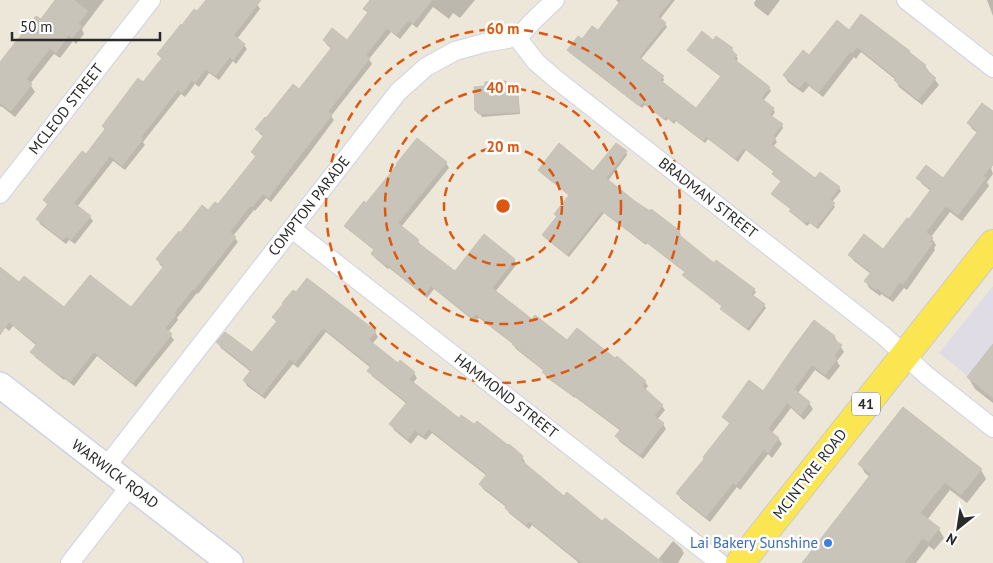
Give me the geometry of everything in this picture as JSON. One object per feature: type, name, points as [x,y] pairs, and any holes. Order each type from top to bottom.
[{"type":"main road","name":"MCINTYRE ROAD","points":[[740,563],[993,244]]},
{"type":"street","name":"MCLEOD STREET","points":[[0,194],[151,0]]},
{"type":"street","name":"COMPTON PARADE","points":[[105,468],[398,92],[426,67],[455,51],[516,36],[524,31],[555,0]]},
{"type":"street","points":[[906,0],[993,68]]},
{"type":"street","name":"BRADMAN STREET","points":[[516,36],[536,62],[557,80],[884,336],[926,374],[993,428]]},
{"type":"street","name":"HAMMOND STREET","points":[[292,229],[720,563]]},
{"type":"street","name":"WARWICK ROAD","points":[[0,385],[230,563]]},
{"type":"street","points":[[70,563],[130,486]]},
{"type":"shaded area","points":[[993,286],[993,396],[939,353]]},
{"type":"building","points":[[55,0],[74,0],[88,11],[78,24],[82,26],[72,38],[69,35],[56,53],[50,48],[26,79],[32,84],[11,111],[0,103],[0,62],[36,16],[41,19]]},
{"type":"building","points":[[206,0],[261,0],[234,35],[245,44],[233,60],[230,57],[215,76],[206,69],[195,83],[192,80],[182,93],[178,90],[141,137],[143,139],[122,166],[110,156],[74,203],[91,216],[71,240],[66,236],[63,240],[36,219],[48,204],[43,200],[82,151],[86,154],[105,129],[102,126],[138,78],[143,82],[162,58],[157,54],[194,9],[197,11]]},
{"type":"building","points":[[370,0],[432,0],[413,24],[409,20],[396,35],[387,28],[366,55],[370,58],[328,112],[332,115],[268,198],[263,194],[252,207],[250,206],[230,232],[236,237],[174,313],[176,315],[165,328],[172,334],[133,383],[94,352],[70,382],[30,352],[37,344],[9,322],[0,335],[0,267],[19,282],[24,276],[64,307],[90,275],[131,307],[164,266],[156,259],[179,231],[180,233],[202,205],[208,210],[215,202],[218,204],[256,156],[251,152],[264,135],[255,129],[293,84],[299,89],[332,47],[323,40],[332,28],[347,40],[368,12],[363,9]]},
{"type":"building","points":[[621,0],[671,0],[658,16],[666,23],[639,57],[664,76],[660,80],[696,108],[721,76],[687,50],[702,31],[713,40],[716,36],[733,48],[731,50],[737,55],[734,59],[770,87],[761,98],[774,108],[770,115],[783,124],[773,136],[776,138],[771,144],[815,178],[820,172],[840,187],[830,200],[835,203],[816,227],[808,221],[805,223],[789,211],[791,209],[771,194],[781,181],[772,174],[774,171],[744,148],[735,159],[706,137],[703,141],[674,119],[672,122],[666,116],[664,119],[643,102],[639,106],[567,50],[578,36],[582,39],[592,26],[598,30]]},
{"type":"building","points":[[861,14],[910,51],[926,65],[923,67],[936,78],[918,100],[894,80],[896,78],[857,47],[852,53],[850,52],[819,92],[805,81],[799,88],[783,75],[803,50],[809,55],[837,20],[849,30]]},
{"type":"building","points":[[506,81],[506,84],[517,84],[519,112],[479,114],[479,111],[475,111],[474,87],[485,86],[485,82]]},
{"type":"building","points":[[982,103],[993,111],[993,164],[983,176],[986,178],[958,215],[946,206],[926,232],[933,238],[930,242],[933,243],[903,284],[900,282],[889,297],[864,281],[871,272],[848,255],[864,234],[883,249],[907,218],[909,219],[931,189],[916,178],[926,165],[943,178],[978,131],[967,123]]},
{"type":"building","points":[[417,138],[447,162],[398,223],[419,240],[417,242],[455,271],[484,234],[515,259],[492,288],[532,319],[535,315],[567,340],[577,328],[615,358],[617,356],[646,381],[642,386],[663,405],[654,416],[664,423],[640,455],[615,436],[621,429],[542,372],[544,370],[476,314],[472,318],[431,286],[424,295],[371,254],[374,249],[344,226],[364,201],[366,203]]},
{"type":"building","points":[[559,143],[593,171],[616,143],[627,151],[606,178],[636,202],[650,211],[651,209],[680,231],[678,234],[714,263],[716,260],[755,289],[751,294],[765,304],[747,329],[720,309],[722,306],[682,275],[685,272],[602,211],[567,255],[542,235],[557,216],[554,214],[569,195],[538,170]]},
{"type":"building","points":[[307,278],[376,331],[369,340],[398,363],[400,360],[415,372],[409,379],[459,418],[461,415],[474,424],[477,421],[509,444],[523,456],[521,460],[564,496],[567,492],[602,521],[605,518],[663,563],[582,563],[529,521],[526,525],[505,508],[506,505],[479,484],[487,474],[429,429],[423,436],[415,430],[408,439],[389,424],[407,402],[367,371],[371,366],[323,328],[295,363],[290,359],[262,395],[243,380],[251,370],[216,342],[225,332],[252,352],[277,321],[272,317],[282,303],[293,290],[296,292]]},
{"type":"building","points":[[814,320],[835,336],[833,339],[842,345],[834,356],[837,359],[825,375],[812,365],[794,389],[810,402],[801,415],[787,403],[768,429],[779,438],[768,453],[764,449],[736,485],[733,483],[706,517],[676,493],[730,423],[722,417],[749,380],[763,391]]},
{"type":"building","points":[[993,344],[993,398],[967,377]]},
{"type":"building","points":[[903,407],[982,469],[961,495],[945,482],[920,513],[940,528],[928,542],[923,538],[904,563],[802,563],[871,474],[858,464]]},
{"type":"place","name":"Lai Bakery Sunshine","points":[[828,543]]}]
